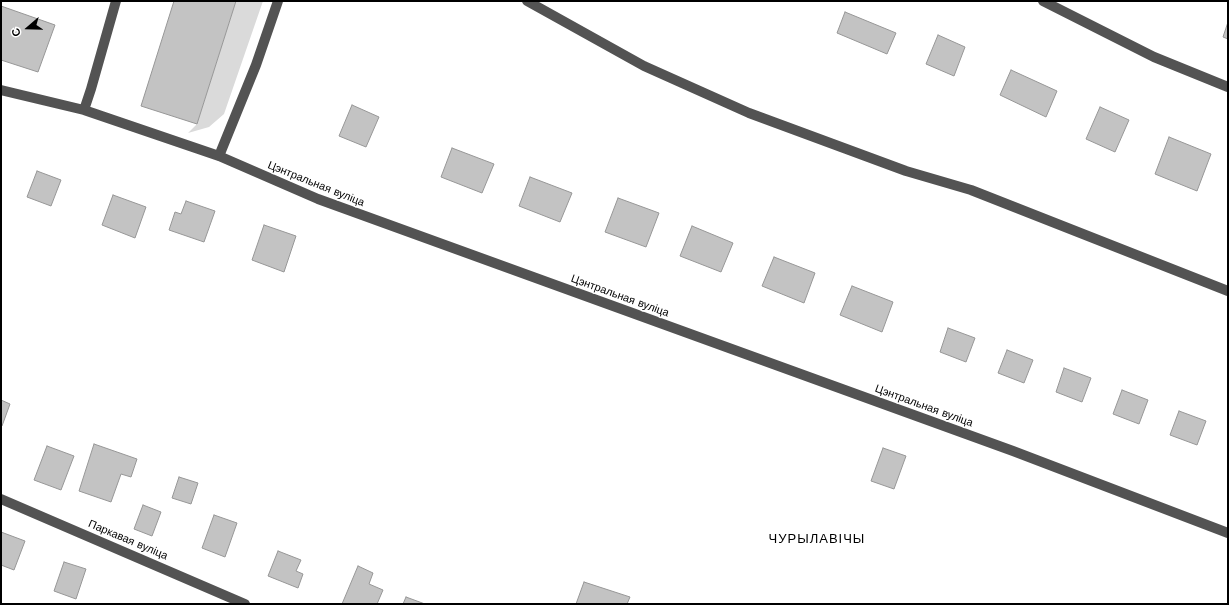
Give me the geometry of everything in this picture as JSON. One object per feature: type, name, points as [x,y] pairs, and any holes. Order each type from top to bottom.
[{"type":"street","points":[[84,110],[116,1]]},
{"type":"street","points":[[218,156],[256,65],[278,1]]},
{"type":"street","points":[[527,1],[644,66],[748,113],[906,170],[971,190],[1228,291]]},
{"type":"street","points":[[1043,1],[1154,57],[1228,87]]},
{"type":"street","name":"Цэнтральная вуліца","points":[[2,90],[84,110],[218,156],[318,199],[1013,451],[1228,533]]},
{"type":"street","name":"Паркавая вуліца","points":[[1,499],[245,604]]},
{"type":"shaded area","points":[[236,1],[263,1],[224,114],[209,127],[188,133],[197,124]]},
{"type":"building","points":[[174,1],[236,1],[197,124],[141,106]]},
{"type":"building","points":[[1,6],[55,25],[38,72],[1,60]]},
{"type":"building","points":[[845,12],[896,33],[887,54],[837,33]]},
{"type":"building","points":[[1228,22],[1228,39],[1223,37]]},
{"type":"building","points":[[938,35],[965,47],[954,76],[926,64]]},
{"type":"building","points":[[1011,70],[1057,91],[1046,117],[1000,95]]},
{"type":"building","points":[[352,105],[379,117],[366,147],[339,136]]},
{"type":"building","points":[[1100,107],[1129,120],[1115,152],[1086,139]]},
{"type":"building","points":[[1169,137],[1211,154],[1197,191],[1155,174]]},
{"type":"building","points":[[452,148],[494,164],[482,193],[441,177]]},
{"type":"building","points":[[37,171],[61,180],[51,206],[27,197]]},
{"type":"building","points":[[530,177],[572,193],[560,222],[519,206]]},
{"type":"building","points":[[113,195],[146,207],[135,238],[102,225]]},
{"type":"building","points":[[618,198],[659,213],[646,247],[605,232]]},
{"type":"building","points":[[186,201],[215,211],[204,242],[169,230],[175,212],[181,214]]},
{"type":"building","points":[[264,225],[296,236],[284,272],[252,260]]},
{"type":"building","points":[[692,226],[733,243],[721,272],[680,256]]},
{"type":"building","points":[[774,257],[815,273],[804,303],[762,286]]},
{"type":"building","points":[[852,286],[893,302],[882,332],[840,315]]},
{"type":"building","points":[[948,328],[975,338],[966,362],[940,352]]},
{"type":"building","points":[[1007,350],[1033,360],[1024,383],[998,373]]},
{"type":"building","points":[[1064,368],[1091,378],[1082,402],[1056,392]]},
{"type":"building","points":[[1122,390],[1148,400],[1139,424],[1113,414]]},
{"type":"building","points":[[1,400],[10,404],[2,426],[1,426]]},
{"type":"building","points":[[1179,411],[1206,421],[1197,445],[1170,435]]},
{"type":"building","points":[[94,444],[137,459],[131,477],[121,474],[111,502],[79,491]]},
{"type":"building","points":[[47,446],[74,456],[61,490],[34,480]]},
{"type":"building","points":[[883,448],[906,456],[894,489],[871,481]]},
{"type":"building","points":[[179,477],[198,483],[191,504],[172,498]]},
{"type":"building","points":[[143,505],[161,512],[152,536],[134,529]]},
{"type":"building","points":[[214,515],[237,523],[225,557],[202,548]]},
{"type":"building","points":[[1,532],[25,541],[14,570],[1,565]]},
{"type":"building","points":[[278,551],[301,560],[296,571],[303,574],[298,588],[268,576]]},
{"type":"building","points":[[64,562],[86,569],[76,599],[54,591]]},
{"type":"building","points":[[358,566],[373,573],[369,584],[383,590],[377,604],[342,604]]},
{"type":"building","points":[[584,582],[630,597],[627,604],[576,604]]},
{"type":"building","points":[[406,597],[425,604],[403,604]]},
{"type":"district","name":"ЧУРЫЛАВІЧЫ","points":[[817,539]]}]
